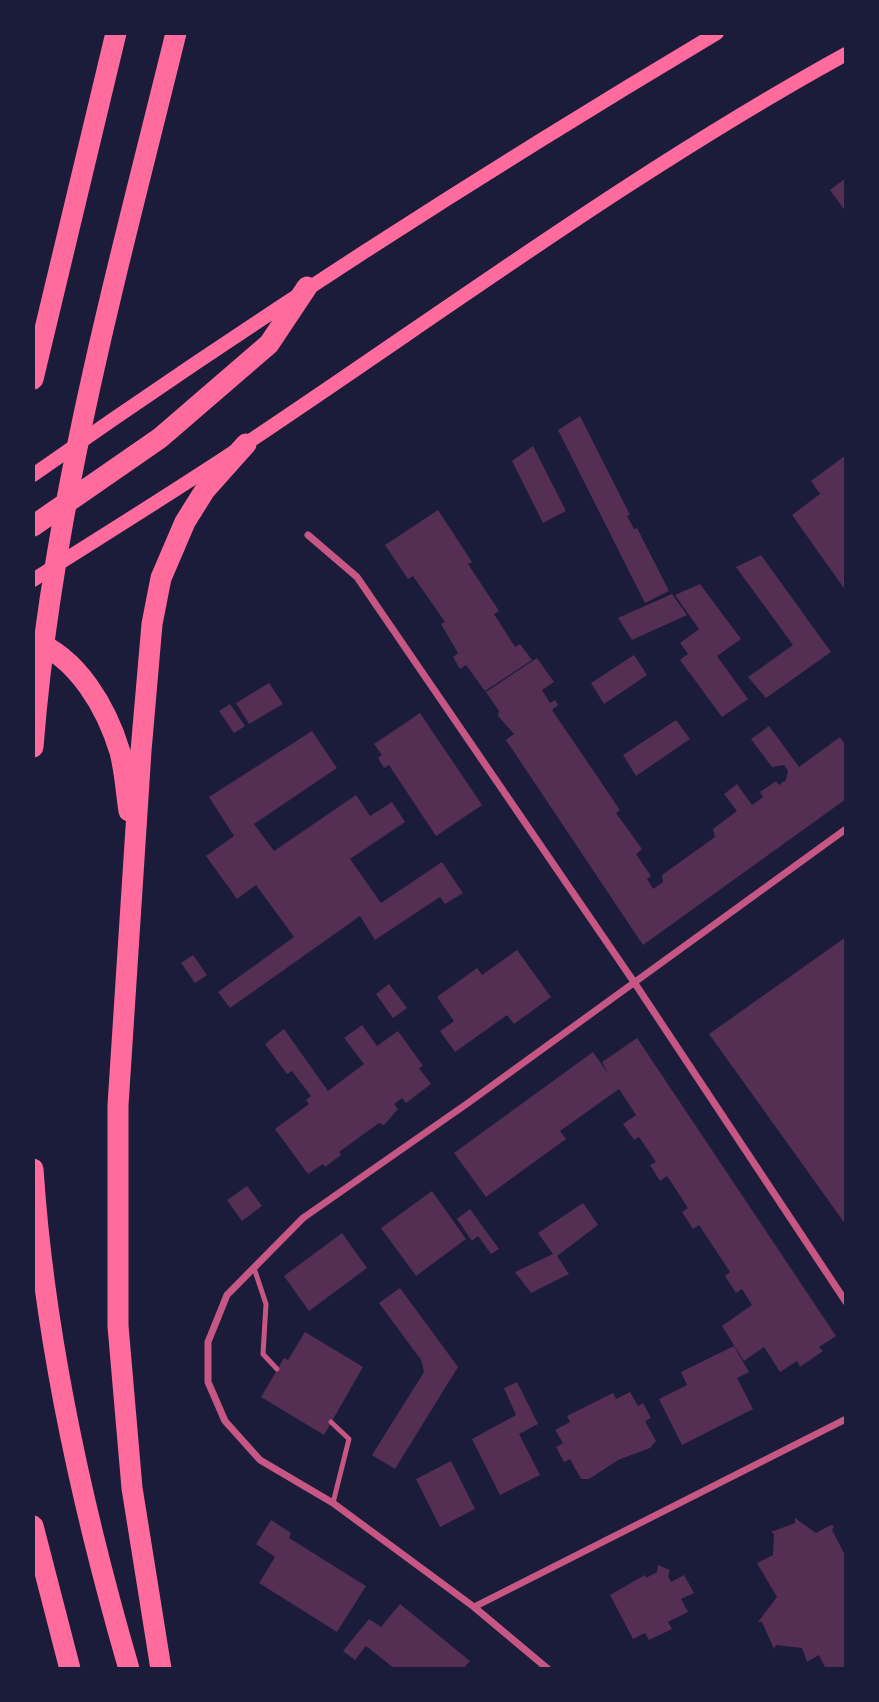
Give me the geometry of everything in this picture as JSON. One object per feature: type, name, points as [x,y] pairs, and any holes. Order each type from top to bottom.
[{"type":"highway","points":[[33,379],[116,33]]},
{"type":"highway","points":[[33,747],[52,580],[77,447],[176,33]]},
{"type":"highway","points":[[33,527],[160,438],[269,344],[307,287]]},
{"type":"highway","points":[[162,1669],[132,1488],[118,1326],[118,1104],[135,851],[152,624],[161,578],[191,511],[205,490],[246,444]]},
{"type":"highway","points":[[33,641],[74,668],[101,706],[120,753],[135,851]]},
{"type":"highway","points":[[33,1169],[36,1216],[59,1368],[85,1496],[129,1669]]},
{"type":"highway","points":[[33,1526],[70,1669]]},
{"type":"main road","points":[[33,475],[307,287],[589,109],[717,33]]},
{"type":"main road","points":[[33,580],[246,444],[480,283],[669,159],[846,54]]},
{"type":"street","points":[[308,535],[357,577],[634,982],[846,1302]]},
{"type":"street","points":[[548,1669],[474,1607],[333,1503],[260,1460],[225,1421],[208,1382],[208,1342],[227,1294],[303,1218],[468,1104],[846,829]]},
{"type":"street","points":[[474,1607],[846,1419]]},
{"type":"lane","points":[[254,1267],[266,1304],[263,1354],[277,1369]]},
{"type":"lane","points":[[331,1422],[349,1439],[333,1503]]},
{"type":"building","points":[[846,178],[846,212],[830,190]]},
{"type":"building","points":[[580,416],[630,515],[627,516],[634,529],[637,528],[669,591],[645,603],[558,430]]},
{"type":"building","points":[[533,446],[566,511],[543,523],[512,461]]},
{"type":"building","points":[[846,455],[846,591],[792,515],[820,494],[811,481]]},
{"type":"building","points":[[438,510],[472,562],[468,564],[499,611],[494,614],[515,647],[520,644],[532,660],[485,691],[466,665],[460,669],[453,657],[458,653],[441,624],[445,622],[413,576],[408,579],[385,545]]},
{"type":"building","points":[[761,555],[831,652],[766,698],[748,677],[793,645],[736,567]]},
{"type":"building","points":[[700,584],[741,639],[717,656],[748,699],[722,717],[680,660],[688,654],[680,643],[699,629],[675,595]]},
{"type":"building","points":[[672,594],[687,615],[632,640],[618,618]]},
{"type":"building","points":[[634,655],[647,675],[604,704],[591,683]]},
{"type":"building","points":[[537,658],[554,682],[542,690],[550,703],[555,700],[558,705],[552,710],[620,810],[616,813],[642,849],[636,854],[651,876],[647,879],[653,889],[663,882],[662,875],[715,837],[713,829],[737,811],[724,794],[737,784],[752,805],[763,797],[760,792],[776,781],[779,785],[786,780],[788,771],[784,765],[772,767],[751,739],[769,726],[799,767],[840,737],[843,742],[846,740],[846,799],[643,945],[506,740],[514,734],[498,716],[499,711],[486,692]]},
{"type":"building","points":[[269,683],[283,704],[249,724],[236,703]]},
{"type":"building","points":[[230,704],[245,726],[234,733],[219,711]]},
{"type":"building","points":[[420,713],[482,805],[436,836],[389,765],[384,768],[378,758],[382,755],[374,744]]},
{"type":"building","points":[[676,720],[690,739],[636,776],[623,755]]},
{"type":"building","points":[[312,731],[337,768],[254,824],[274,851],[356,795],[370,816],[392,802],[405,822],[350,859],[381,903],[442,862],[463,893],[445,904],[440,897],[375,940],[360,916],[230,1008],[218,992],[294,937],[256,885],[237,899],[206,856],[234,836],[209,797]]},
{"type":"building","points":[[846,937],[846,1225],[709,1034]]},
{"type":"building","points":[[517,950],[551,997],[514,1024],[507,1015],[455,1052],[440,1031],[454,1021],[437,997],[477,968],[482,975]]},
{"type":"building","points":[[193,955],[207,975],[195,983],[181,963]]},
{"type":"building","points":[[389,984],[407,1008],[393,1018],[376,994]]},
{"type":"building","points":[[362,1025],[377,1046],[398,1031],[423,1066],[419,1068],[431,1084],[406,1103],[402,1098],[394,1104],[398,1109],[384,1125],[379,1123],[339,1152],[341,1155],[325,1167],[323,1164],[308,1174],[275,1129],[309,1104],[306,1100],[311,1096],[292,1071],[287,1074],[265,1044],[284,1029],[328,1091],[364,1064],[344,1038]]},
{"type":"building","points":[[637,1038],[836,1336],[819,1347],[823,1351],[800,1367],[797,1361],[780,1372],[764,1347],[744,1361],[722,1326],[752,1305],[742,1289],[736,1293],[725,1276],[730,1272],[699,1225],[693,1229],[682,1212],[688,1208],[667,1176],[660,1181],[650,1165],[656,1162],[639,1137],[634,1140],[623,1124],[636,1115],[619,1089],[560,1131],[566,1139],[486,1197],[454,1153],[593,1052],[609,1075],[602,1062]]},
{"type":"building","points":[[247,1186],[262,1206],[242,1221],[227,1200]]},
{"type":"building","points":[[432,1191],[466,1239],[416,1276],[381,1228]]},
{"type":"building","points":[[583,1203],[598,1225],[557,1256],[569,1274],[531,1293],[515,1272],[553,1254],[538,1233]]},
{"type":"building","points":[[470,1209],[499,1249],[491,1254],[478,1236],[472,1241],[457,1219]]},
{"type":"building","points":[[342,1233],[367,1268],[309,1311],[284,1276]]},
{"type":"building","points":[[400,1288],[458,1367],[395,1469],[372,1455],[424,1372],[421,1360],[379,1303]]},
{"type":"building","points":[[305,1332],[363,1367],[324,1435],[261,1397],[284,1358],[288,1360]]},
{"type":"building","points":[[734,1346],[749,1372],[737,1378],[753,1409],[682,1445],[659,1399],[687,1385],[681,1372]]},
{"type":"building","points":[[517,1382],[538,1424],[519,1434],[540,1475],[500,1495],[472,1439],[516,1415],[504,1388]]},
{"type":"building","points":[[630,1392],[638,1406],[643,1403],[651,1418],[645,1421],[656,1441],[650,1448],[618,1460],[589,1479],[581,1479],[570,1459],[564,1462],[556,1447],[563,1443],[555,1430],[570,1422],[567,1416],[613,1393],[616,1399]]},
{"type":"building","points":[[451,1461],[475,1509],[440,1527],[416,1479]]},
{"type":"building","points":[[795,1518],[816,1533],[834,1526],[832,1530],[846,1557],[846,1669],[826,1669],[819,1655],[807,1662],[802,1648],[776,1645],[774,1649],[762,1622],[758,1622],[777,1597],[757,1563],[773,1555],[774,1534],[771,1532],[795,1523]]},
{"type":"building","points":[[271,1520],[291,1533],[289,1538],[366,1586],[337,1632],[259,1583],[275,1557],[256,1544]]},
{"type":"building","points":[[658,1565],[670,1570],[668,1576],[671,1582],[684,1575],[694,1593],[681,1599],[688,1612],[668,1622],[672,1629],[649,1640],[645,1633],[633,1639],[610,1595],[645,1575],[646,1578],[657,1572]]},
{"type":"building","points":[[400,1604],[470,1661],[463,1669],[395,1669],[366,1646],[355,1660],[343,1651],[369,1619],[381,1627]]}]
